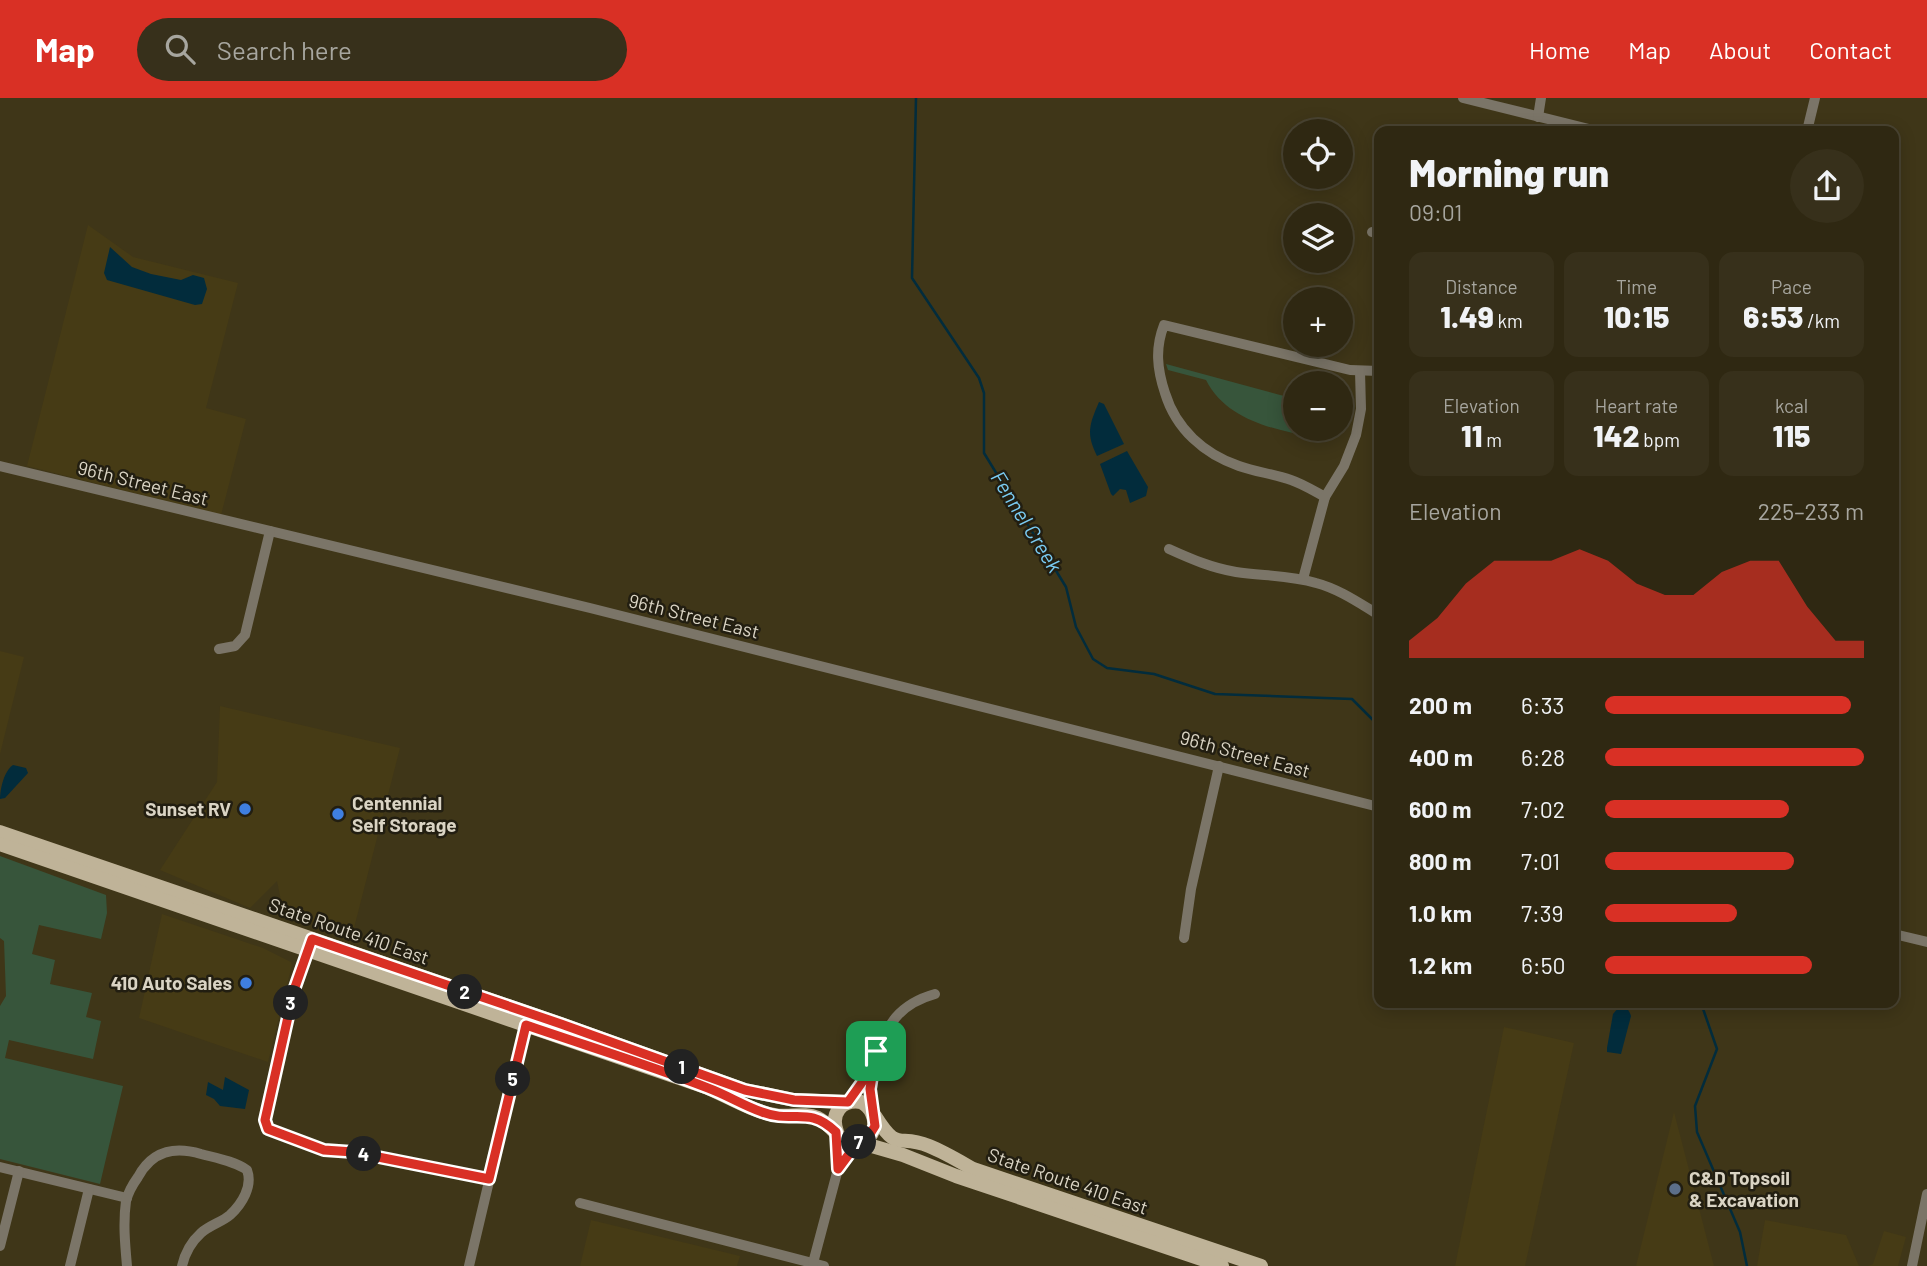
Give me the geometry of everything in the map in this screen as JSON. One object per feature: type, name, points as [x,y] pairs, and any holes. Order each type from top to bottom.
[{"type":"main road","name":"State Route 410 East","points":[[0,832],[526,1025],[708,1088],[762,1112],[789,1117],[813,1116],[827,1123],[836,1132]]},
{"type":"main road","name":"State Route 410 East","points":[[0,844],[561,1024],[745,1090],[794,1100],[848,1102]]},
{"type":"main road","points":[[848,1102],[861,1102],[874,1114],[874,1131],[867,1139],[848,1142],[836,1132],[836,1113],[848,1102]]},
{"type":"main road","name":"State Route 410 East","points":[[874,1114],[885,1132],[894,1140],[928,1146],[973,1169],[1261,1266]]},
{"type":"main road","name":"State Route 410 East","points":[[858,1142],[903,1155],[956,1176],[1222,1266]]},
{"type":"street","points":[[1463,98],[1577,126]]},
{"type":"street","points":[[1538,117],[1541,98]]},
{"type":"street","points":[[1808,126],[1815,98]]},
{"type":"street","points":[[1325,497],[1292,480],[1227,461],[1202,446],[1173,415],[1162,384],[1157,359],[1159,338],[1164,325],[1360,371],[1374,371]]},
{"type":"street","points":[[1303,579],[1325,497],[1344,466],[1356,435],[1361,409],[1360,371]]},
{"type":"street","name":"96th Street East","points":[[0,466],[590,608],[1374,806]]},
{"type":"street","points":[[219,649],[235,646],[245,635],[270,531]]},
{"type":"street","points":[[1169,549],[1234,572],[1303,579],[1343,594],[1374,612]]},
{"type":"street","points":[[1184,939],[1191,889],[1219,766]]},
{"type":"street","points":[[1899,935],[1927,942]]},
{"type":"street","points":[[310,944],[294,990],[267,1106],[265,1120],[268,1129],[324,1150],[353,1152],[433,1166],[489,1179]]},
{"type":"street","points":[[848,1102],[863,1081],[883,1035],[898,1014],[913,1003],[935,995]]},
{"type":"street","points":[[469,1266],[526,1025]]},
{"type":"street","points":[[874,1114],[870,1089],[876,1051]]},
{"type":"street","points":[[580,1203],[819,1265],[838,1169],[836,1132]]},
{"type":"street","points":[[838,1169],[858,1142]]},
{"type":"street","points":[[127,1266],[124,1220],[127,1198],[141,1172],[161,1153],[174,1149],[187,1150],[243,1167],[249,1175],[248,1186],[241,1202],[231,1214],[199,1235],[187,1252],[182,1266]]},
{"type":"street","points":[[0,1167],[127,1198]]},
{"type":"street","points":[[0,1246],[19,1171]]},
{"type":"street","points":[[70,1266],[89,1189]]},
{"type":"street","points":[[1912,1266],[1927,1194]]},
{"type":"shaded area","points":[[88,225],[133,257],[238,283],[206,408],[246,419],[221,515],[27,466]]},
{"type":"shaded area","points":[[0,651],[24,657],[0,754]]},
{"type":"shaded area","points":[[220,706],[400,748],[352,936],[283,911],[277,881],[250,908],[160,870],[217,782]]},
{"type":"shaded area","points":[[162,914],[263,948],[291,962],[268,1062],[139,1018]]},
{"type":"shaded area","points":[[1504,1027],[1574,1043],[1525,1266],[1455,1266]]},
{"type":"shaded area","name":"C&D Topsoil & Excavation","points":[[1674,1112],[1714,1266],[1636,1266]]},
{"type":"shaded area","points":[[591,1220],[740,1256],[737,1266],[580,1266]]},
{"type":"shaded area","points":[[1765,1220],[1846,1235],[1859,1266],[1757,1266]]},
{"type":"shaded area","points":[[1884,1231],[1906,1237],[1898,1266],[1868,1266],[1873,1264]]},
{"type":"green space","points":[[1166,364],[1283,396],[1283,431],[1237,413],[1225,404],[1206,380],[1168,370]]},
{"type":"green space","points":[[0,856],[106,895],[107,913],[101,939],[39,925],[32,954],[55,960],[50,984],[92,993],[86,1017],[101,1021],[93,1059],[9,1040],[5,1058],[123,1086],[100,1184],[0,1159],[0,1006],[6,996],[4,941],[0,938]]},
{"type":"water","points":[[110,247],[132,267],[151,274],[181,280],[193,275],[204,278],[207,289],[202,304],[195,305],[107,280],[104,273]]},
{"type":"water","points":[[1099,402],[1104,404],[1124,444],[1097,456],[1091,442],[1090,429]]},
{"type":"water","points":[[1127,451],[1148,487],[1146,496],[1130,503],[1126,490],[1120,489],[1113,496],[1111,494],[1100,464]]},
{"type":"water","points":[[13,765],[26,768],[28,773],[5,798],[0,799],[5,776]]},
{"type":"water","points":[[1618,1008],[1623,1008],[1627,1009],[1631,1016],[1621,1054],[1607,1052],[1613,1014]]},
{"type":"water","points":[[225,1077],[249,1090],[245,1109],[220,1106],[206,1095],[208,1082],[223,1090]]},
{"type":"waterway","name":"Fennel Creek","points":[[916,98],[912,278],[979,378],[984,393],[984,453],[1066,587],[1076,627],[1093,659],[1107,668],[1154,674],[1215,694],[1352,699],[1374,721]]},
{"type":"waterway","name":"Fennel Creek","points":[[1703,1008],[1717,1049],[1695,1106],[1697,1132],[1740,1232],[1747,1266]]},
{"type":"place","name":"Sunset RV","points":[[245,809]]},
{"type":"place","name":"Centennial Self Storage","points":[[338,814]]},
{"type":"place","name":"410 Auto Sales","points":[[246,983]]},
{"type":"place","name":"C&D Topsoil & Excavation","points":[[1675,1189]]},
{"type":"route","points":[[312,939],[745,1090],[772,1096],[794,1100],[848,1102],[863,1081],[876,1051],[870,1089],[876,1121],[874,1131],[867,1139],[858,1142],[838,1169],[836,1132],[821,1119],[762,1112],[708,1088],[526,1025],[489,1179],[353,1152],[331,1152],[268,1129],[265,1120],[294,990],[312,939]]}]
